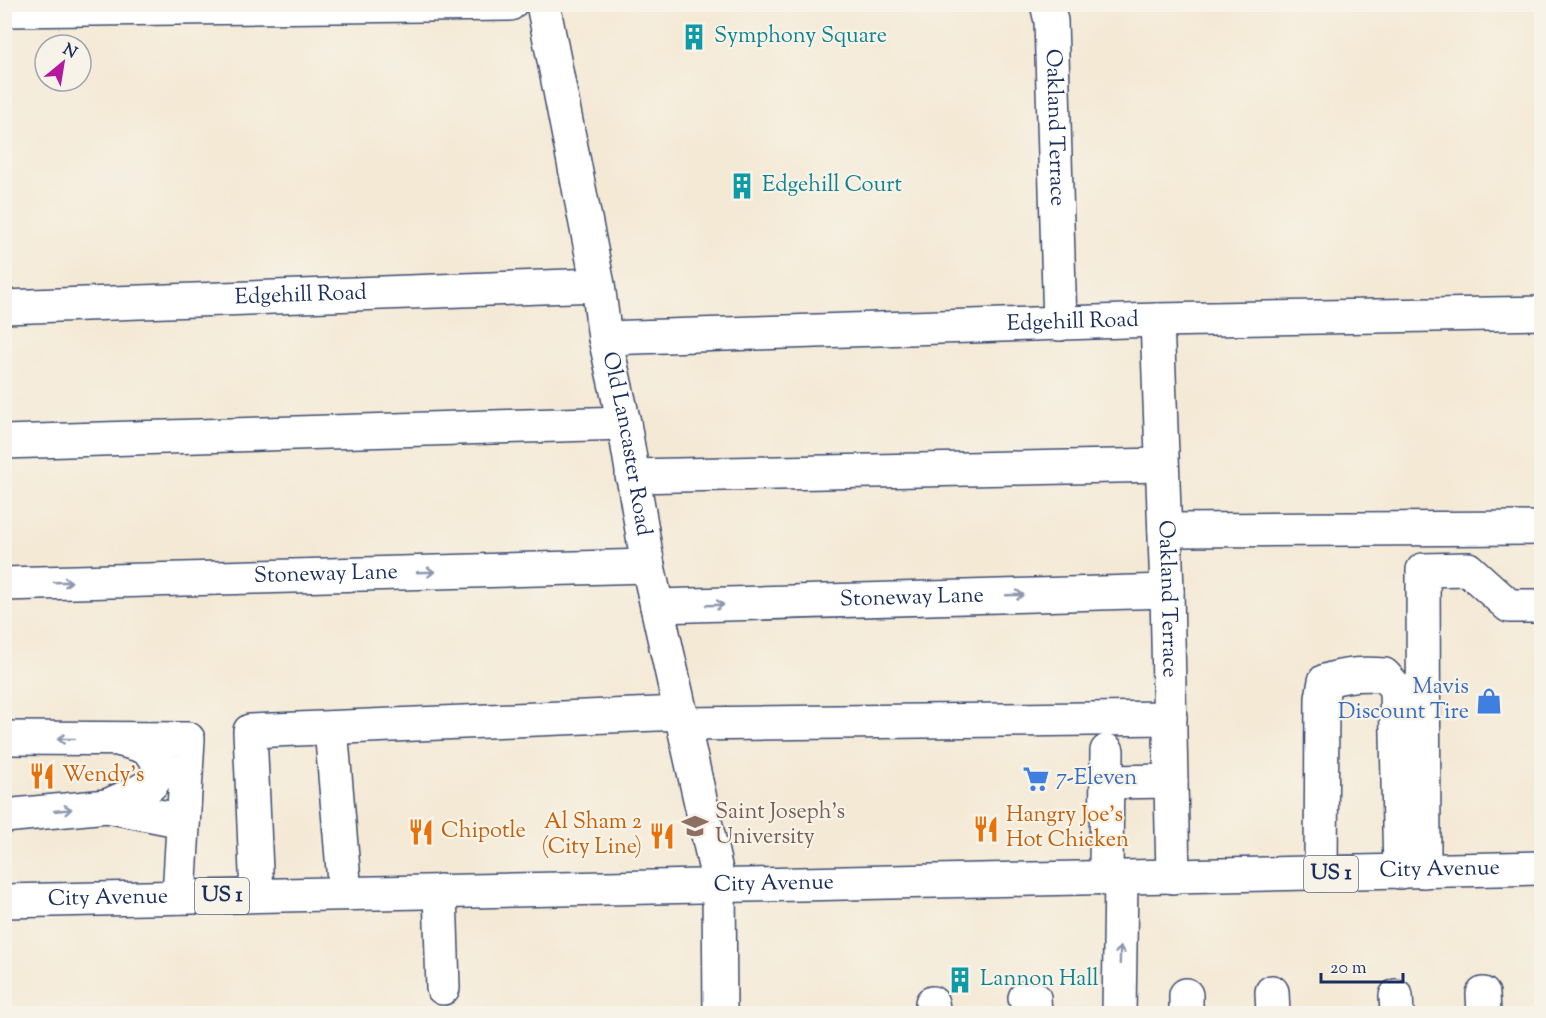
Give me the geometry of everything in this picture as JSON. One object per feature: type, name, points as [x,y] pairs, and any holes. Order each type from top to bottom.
[{"type":"main road","points":[[4,10],[510,4]]},
{"type":"main road","name":"Old Lancaster Road","points":[[543,4],[598,285],[605,338],[624,423],[648,566],[719,884],[720,1014]]},
{"type":"main road","name":"Oakland Terrace","points":[[1047,4],[1051,21],[1060,324]]},
{"type":"main road","name":"Edgehill Road","points":[[4,307],[598,285]]},
{"type":"main road","name":"Edgehill Road","points":[[605,338],[1157,321],[1542,313]]},
{"type":"main road","name":"Oakland Terrace","points":[[1157,321],[1167,591],[1173,878]]},
{"type":"main road","points":[[4,442],[624,423]]},
{"type":"main road","points":[[633,476],[1162,465]]},
{"type":"main road","points":[[1165,530],[1542,528]]},
{"type":"main road","name":"Stoneway Lane","points":[[4,584],[648,566]]},
{"type":"main road","points":[[1412,872],[1423,570],[1468,569],[1509,606],[1542,606]]},
{"type":"main road","name":"Stoneway Lane","points":[[657,606],[1167,591]]},
{"type":"main road","points":[[1321,874],[1322,698],[1325,681],[1338,676],[1362,673],[1384,675],[1396,688],[1412,872]]},
{"type":"main road","points":[[257,895],[250,731],[682,719],[1170,718]]},
{"type":"main road","points":[[331,728],[345,893]]},
{"type":"main road","points":[[4,738],[188,739],[179,897]]},
{"type":"main road","points":[[107,806],[152,783],[157,774],[158,764],[154,753],[141,745],[115,739]]},
{"type":"main road","points":[[1119,1014],[1107,766],[1171,781]]},
{"type":"main road","points":[[4,816],[107,806],[183,821]]},
{"type":"main road","name":"City Avenue","points":[[4,901],[719,884],[1173,878],[1542,868]]},
{"type":"main road","points":[[440,891],[443,988]]},
{"type":"place","name":"Symphony Square","points":[[694,37]]},
{"type":"place","name":"Edgehill Court","points":[[742,186]]},
{"type":"place","name":"Mavis Discount Tire","points":[[1489,701]]},
{"type":"place","name":"Wendy's","points":[[42,776]]},
{"type":"place","name":"7-Eleven","points":[[1036,779]]},
{"type":"place","name":"Saint Joseph's University","points":[[695,826]]},
{"type":"place","name":"Hangry Joe's Hot Chicken","points":[[986,829]]},
{"type":"place","name":"Chipotle","points":[[421,832]]},
{"type":"place","name":"Al Sham 2 (City Line)","points":[[662,836]]},
{"type":"place","name":"Lannon Hall","points":[[960,980]]}]
